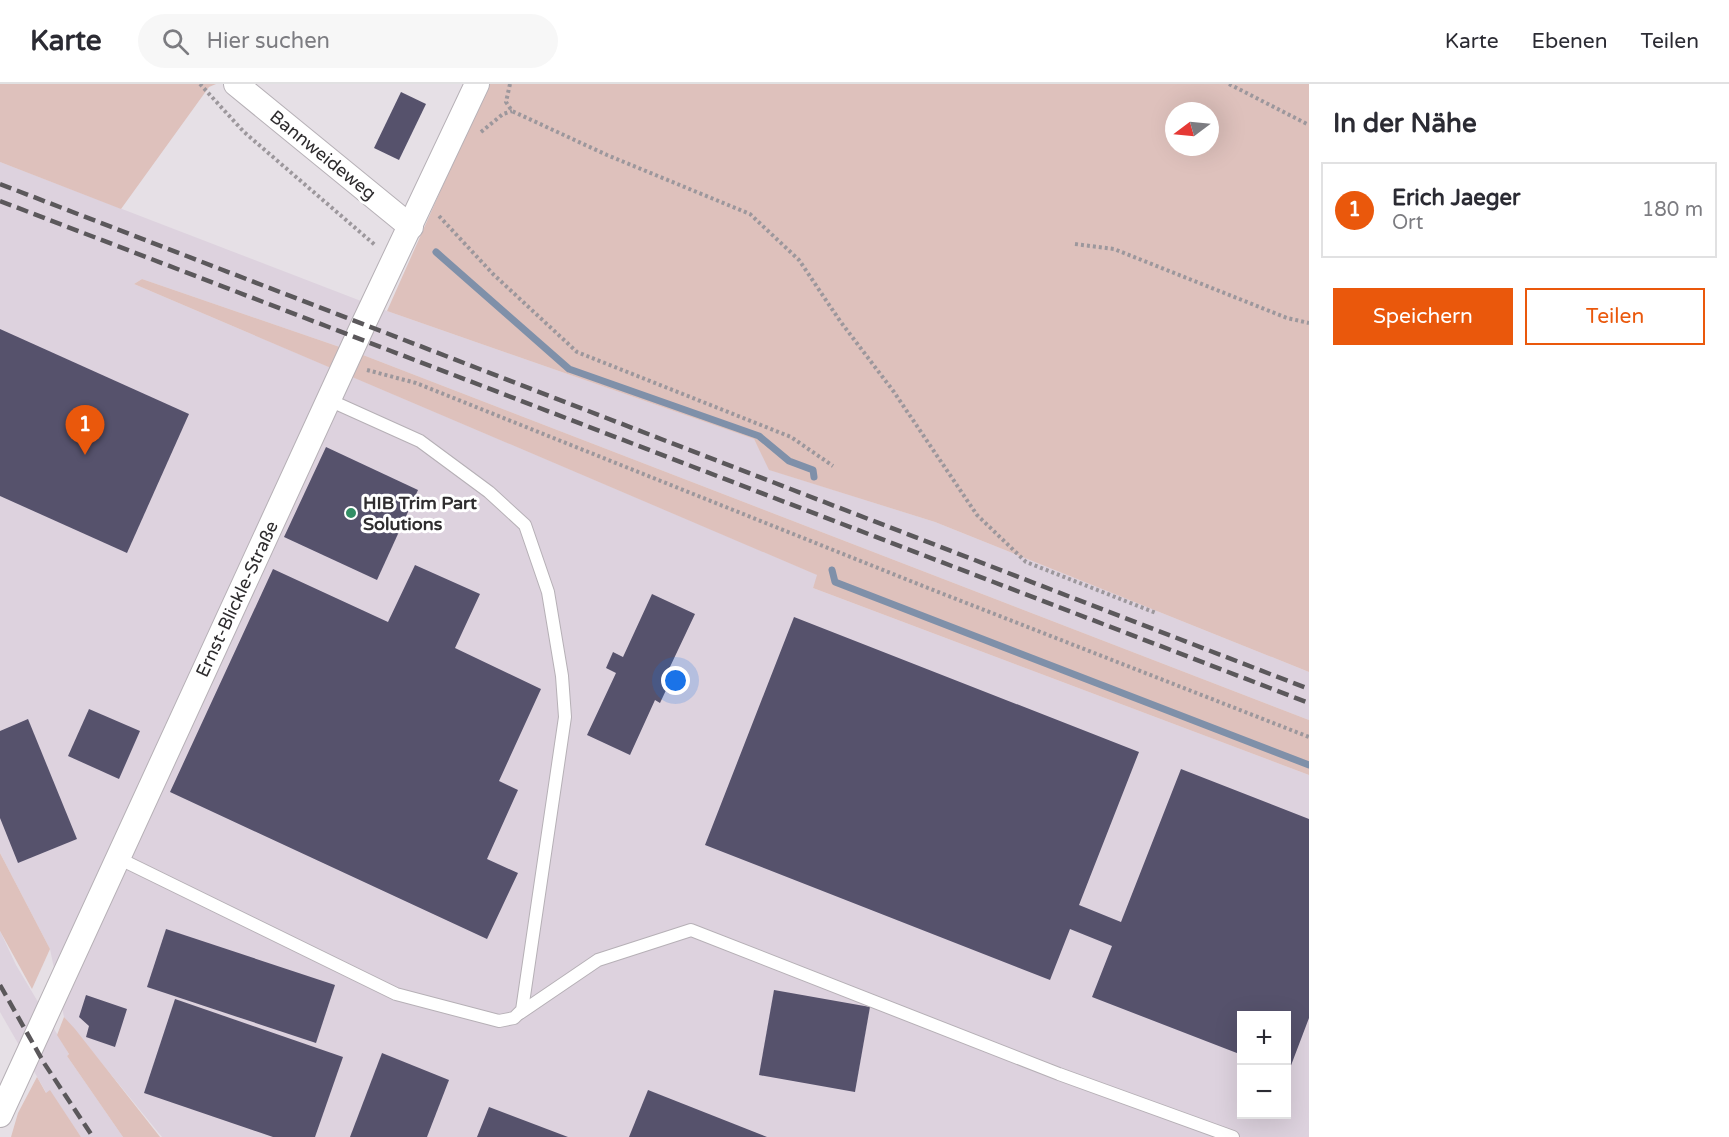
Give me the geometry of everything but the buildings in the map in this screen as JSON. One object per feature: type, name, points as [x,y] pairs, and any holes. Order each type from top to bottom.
[{"type":"street","name":"Bannweideweg","points":[[236,84],[411,227]]},
{"type":"street","name":"Ernst-Blickle-Straße","points":[[0,1115],[328,400],[477,84]]},
{"type":"lane","points":[[118,858],[396,994],[499,1021],[514,1018],[522,1010],[565,717],[562,676],[548,592],[533,542],[525,525],[489,492],[420,441],[328,400]]},
{"type":"lane","points":[[519,1013],[598,960],[691,930],[1059,1074],[1233,1137]]},
{"type":"path","points":[[200,84],[244,132],[394,261]]},
{"type":"path","points":[[510,84],[506,102],[512,111],[607,155],[750,214],[799,260],[840,321],[894,392],[977,515],[1026,562],[1156,613]]},
{"type":"path","points":[[1229,84],[1309,125]]},
{"type":"path","points":[[424,200],[494,274],[577,352],[791,437],[833,466]]},
{"type":"path","points":[[1075,244],[1114,249],[1287,318],[1309,323]]},
{"type":"path","points":[[346,366],[396,376],[416,383],[928,588],[1309,737]]},
{"type":"shaded area","points":[[0,84],[216,84],[209,87],[121,209],[0,162]]},
{"type":"shaded area","points":[[488,84],[1309,84],[1309,672],[935,522],[769,470],[754,439],[387,311]]},
{"type":"shaded area","points":[[0,162],[387,311],[754,439],[770,470],[935,522],[1309,672],[1309,720],[363,355],[142,279],[134,284],[818,575],[813,588],[1309,775],[1309,1137],[162,1137],[64,1017],[50,949],[0,853]]},
{"type":"shaded area","points":[[142,279],[363,355],[1309,720],[1309,775],[813,588],[817,575],[134,284]]},
{"type":"shaded area","points":[[0,853],[50,949],[32,989],[0,931]]},
{"type":"shaded area","points":[[0,931],[16,965],[69,1054],[67,1056],[123,1137],[81,1137],[50,1091],[47,1094],[0,1012]]},
{"type":"shaded area","points":[[64,1017],[160,1137],[123,1137],[67,1056],[69,1054],[57,1035]]},
{"type":"shaded area","points":[[37,1077],[46,1093],[50,1090],[81,1137],[11,1137],[18,1113]]},
{"type":"waterway","points":[[436,252],[569,369],[759,436],[789,461],[813,470],[814,477]]},
{"type":"waterway","points":[[832,570],[835,582],[1309,765]]},
{"type":"railway","points":[[0,184],[1309,689]]},
{"type":"railway","points":[[0,201],[1309,703]]},
{"type":"railway","points":[[0,985],[44,1063],[93,1137]]},
{"type":"place","name":"Erich Jaeger","points":[[85,455]]},
{"type":"place","name":"HIB Trim Part Solutions","points":[[351,513]]}]
